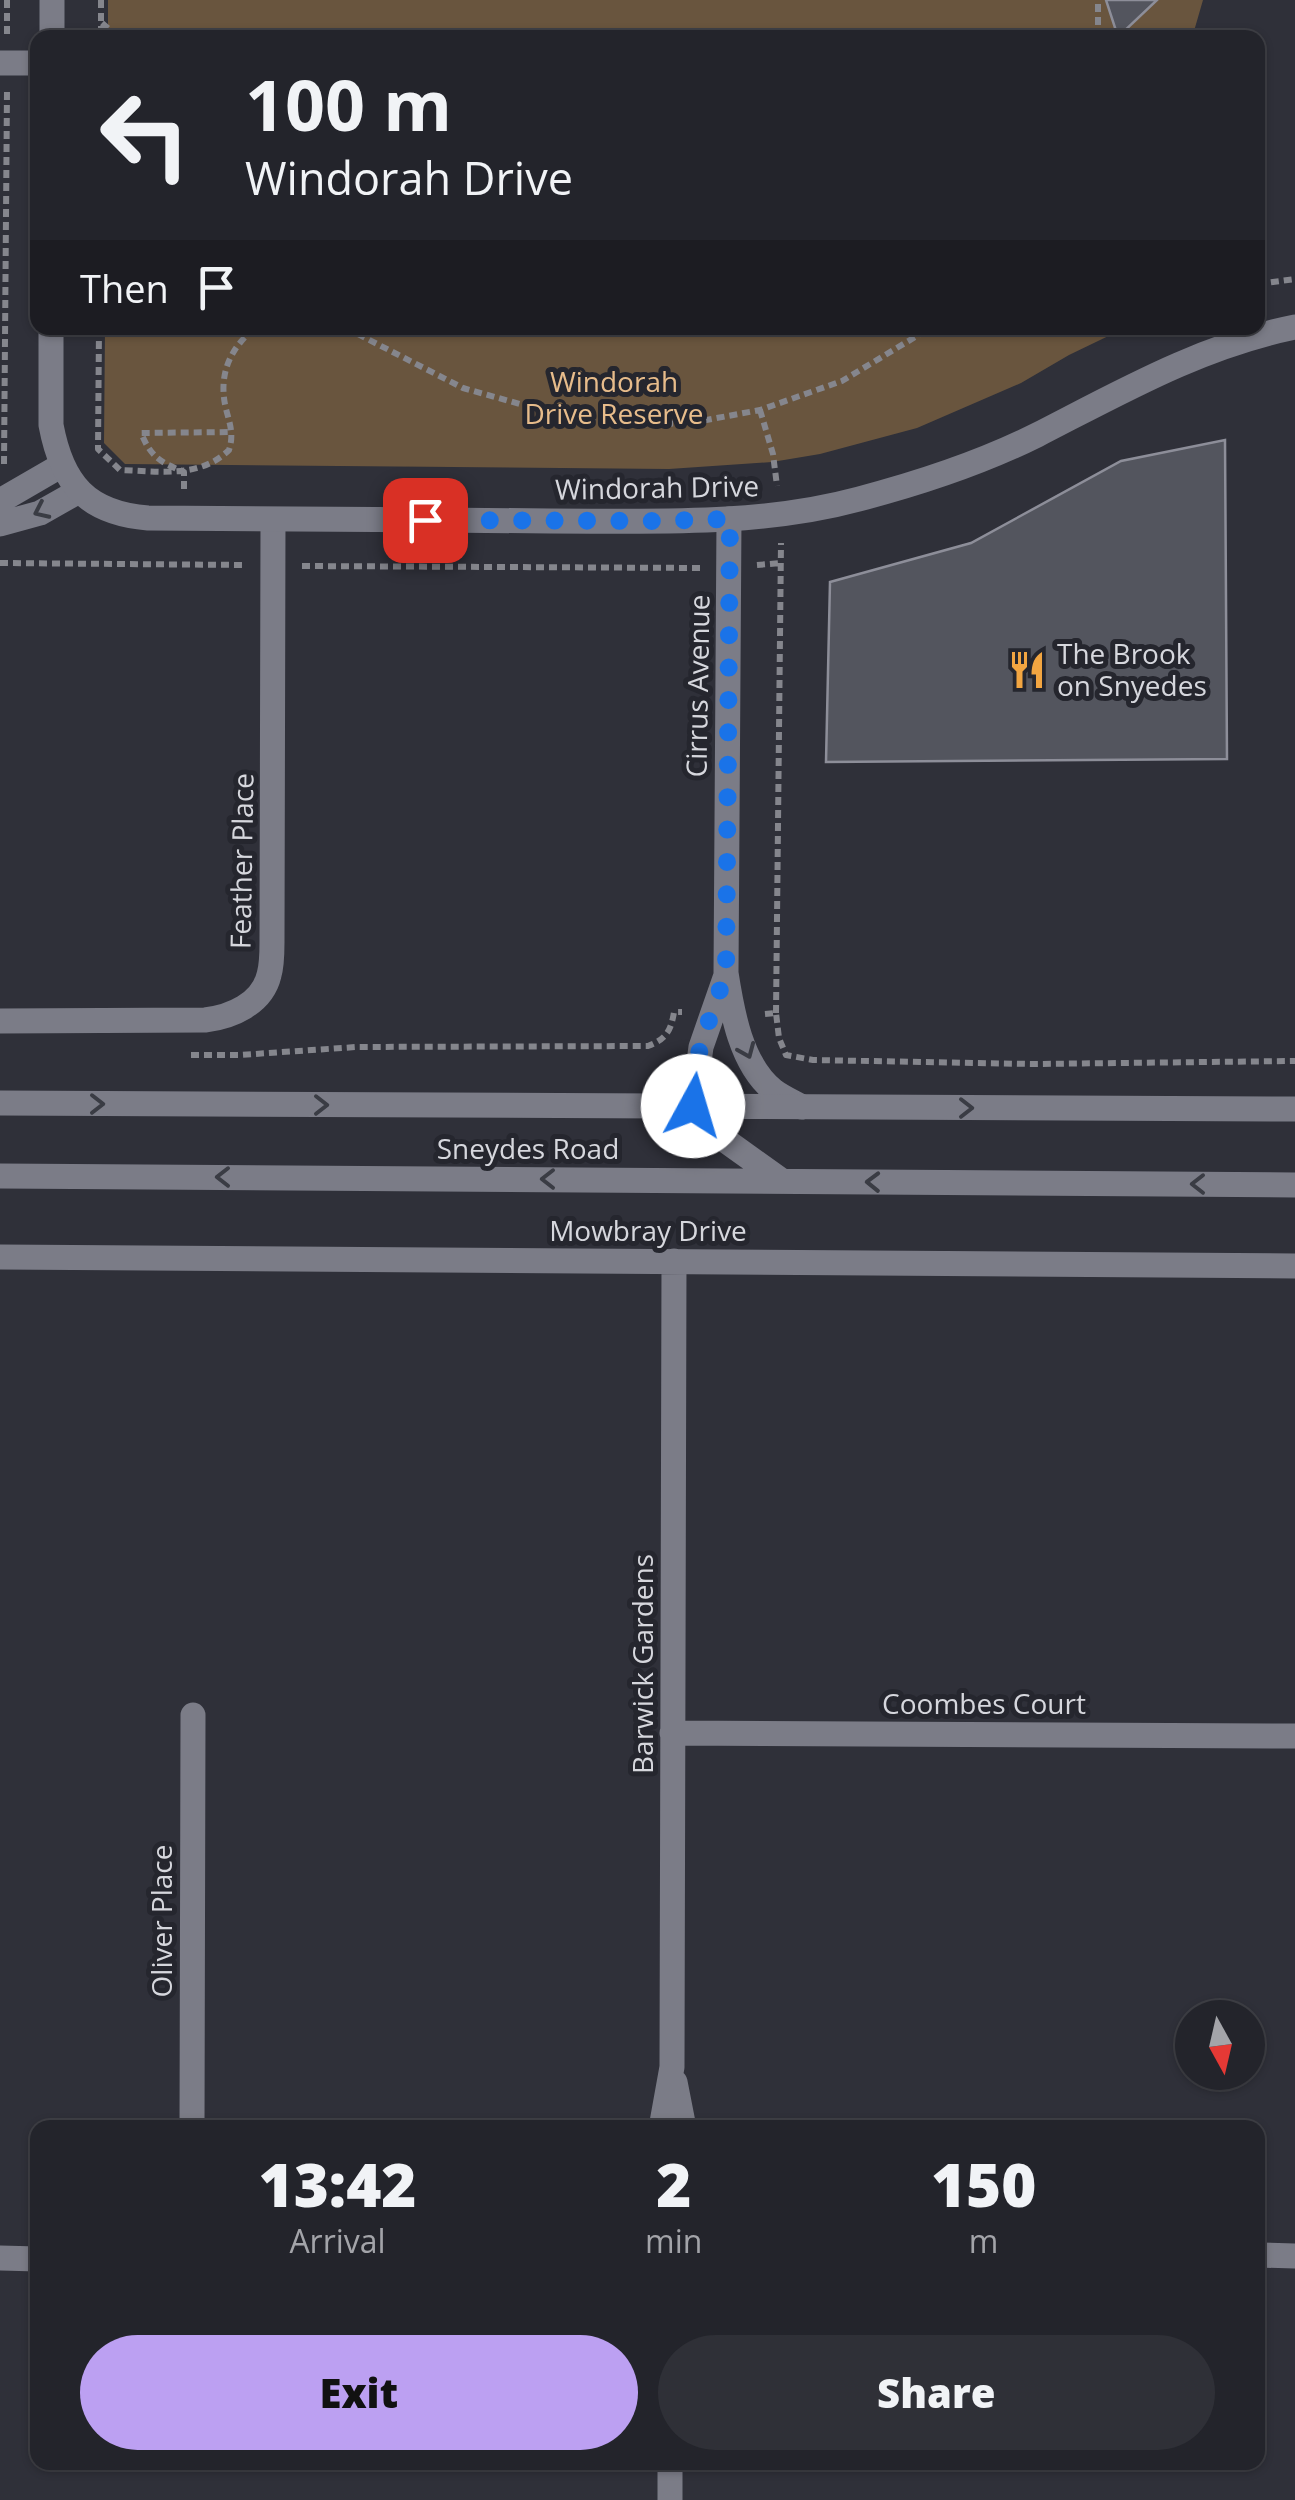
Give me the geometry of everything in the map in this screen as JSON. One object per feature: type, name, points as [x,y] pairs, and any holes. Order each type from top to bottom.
[{"type":"street","points":[[52,0],[52,30]]},
{"type":"street","points":[[4,63],[30,63]]},
{"type":"street","name":"Windorah Drive","points":[[1265,334],[1295,328]]},
{"type":"street","points":[[0,524],[40,513],[79,490],[62,465],[51,425],[51,335]]},
{"type":"street","name":"Windorah Drive","points":[[79,490],[107,510],[125,516],[653,521],[782,515],[854,501],[950,471],[1034,436],[1158,372],[1260,335]]},
{"type":"street","points":[[2,491],[62,465]]},
{"type":"street","name":"Cirrus Avenue","points":[[730,519],[724,1014],[759,1076],[775,1092],[802,1107]]},
{"type":"street","name":"Feather Place","points":[[0,1021],[205,1020],[236,1012],[262,992],[269,978],[272,942],[273,520]]},
{"type":"street","points":[[724,1014],[697,1061],[693,1106],[715,1133],[782,1181]]},
{"type":"street","name":"Sneydes Road","points":[[0,1103],[1295,1109]]},
{"type":"street","name":"Sneydes Road","points":[[0,1176],[1295,1185]]},
{"type":"street","name":"Mowbray Drive","points":[[0,1257],[1295,1266]]},
{"type":"street","name":"Barwick Gardens","points":[[662,2120],[672,2067],[674,1261]]},
{"type":"street","name":"Oliver Place","points":[[192,2120],[193,1715]]},
{"type":"street","name":"Coombes Court","points":[[672,1732],[1295,1736]]},
{"type":"street","name":"Barwick Gardens","points":[[672,2067],[682,2120]]},
{"type":"street","points":[[1265,2256],[1295,2256]]},
{"type":"street","points":[[0,2258],[30,2258]]},
{"type":"street","points":[[670,2470],[670,2500]]},
{"type":"path","points":[[2,491],[7,0]]},
{"type":"path","points":[[101,0],[102,30]]},
{"type":"path","points":[[1098,0],[1098,30]]},
{"type":"path","points":[[102,22],[111,30]]},
{"type":"path","points":[[1265,283],[1295,279]]},
{"type":"path","points":[[99,335],[98,448],[120,470],[184,472],[204,467],[229,450],[233,440],[222,386],[228,360],[249,335]]},
{"type":"path","points":[[360,335],[463,388],[541,410],[622,425],[690,423],[760,410],[842,381],[918,335]]},
{"type":"path","points":[[760,410],[773,454],[782,515],[776,1014],[786,1054],[813,1060],[1032,1064],[1295,1061]]},
{"type":"path","points":[[184,472],[155,457],[141,433],[232,432]]},
{"type":"path","points":[[183,565],[184,472]]},
{"type":"path","points":[[0,563],[729,568],[780,562]]},
{"type":"path","points":[[173,1056],[356,1047],[648,1046],[668,1034],[674,1012],[776,1014]]},
{"type":"green space","points":[[108,0],[1203,0],[1194,30],[108,30]]},
{"type":"green space","name":"Windorah Drive Reserve","points":[[105,335],[1110,335],[1021,383],[917,428],[820,454],[772,462],[669,469],[125,464],[104,443]]},
{"type":"building","points":[[1106,0],[1157,0],[1125,30],[1116,30]]},
{"type":"building","name":"The Brook on Snyedes","points":[[1225,440],[1227,759],[826,762],[830,582],[971,543],[1121,461]]},
{"type":"place","name":"The Brook on Snyedes","points":[[1027,670]]},
{"type":"route","points":[[425,520],[730,519],[726,973],[700,1046],[693,1106]]}]
